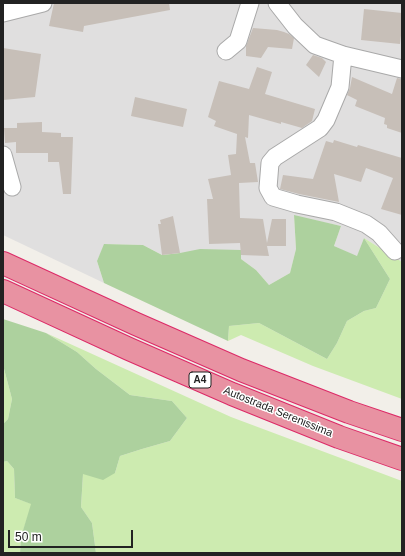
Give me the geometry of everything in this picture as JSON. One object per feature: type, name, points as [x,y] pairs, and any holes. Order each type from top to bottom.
[{"type":"highway","name":"A4","points":[[3,263],[31,277],[241,370],[349,412],[402,430]]},
{"type":"highway","name":"Autostrada Serenissima","points":[[3,291],[129,349],[232,394],[339,437],[402,459]]},
{"type":"street","points":[[3,13],[43,3]]},
{"type":"street","points":[[226,51],[238,41],[250,3]]},
{"type":"street","points":[[278,3],[295,26],[315,45],[343,55],[402,69]]},
{"type":"street","points":[[343,55],[340,87],[326,120],[320,128],[275,157],[270,163],[268,188],[273,197],[297,204],[336,212],[366,224],[379,233],[395,251]]},
{"type":"street","points":[[3,155],[12,187]]},
{"type":"shaded area","points":[[3,3],[402,3],[402,262],[364,238],[357,257],[334,246],[341,226],[294,216],[296,249],[290,273],[269,285],[256,270],[241,259],[241,250],[162,255],[143,245],[105,244],[97,261],[104,283],[3,235]]},
{"type":"green space","points":[[294,215],[341,226],[334,246],[357,256],[364,238],[390,279],[376,308],[364,311],[347,321],[337,343],[327,359],[259,323],[229,326],[228,341],[104,283],[97,261],[104,244],[143,245],[162,255],[200,249],[241,250],[241,259],[256,270],[269,285],[290,273],[296,249]]},
{"type":"green space","points":[[364,238],[402,262],[402,399],[313,366],[241,335],[228,341],[229,326],[259,323],[327,359],[337,343],[347,321],[364,311],[376,308],[390,279]]},
{"type":"green space","points":[[3,319],[46,333],[77,352],[96,369],[130,395],[172,401],[187,418],[170,441],[120,456],[115,473],[103,480],[83,474],[81,507],[92,523],[96,553],[20,553],[21,537],[31,504],[15,498],[14,469],[7,461],[3,462],[3,424],[8,419],[12,399],[3,365]]},
{"type":"green space","points":[[46,333],[231,417],[402,481],[402,553],[96,553],[92,523],[81,507],[83,474],[115,473],[120,456],[170,441],[187,418],[172,401],[130,395],[96,369],[77,352]]},
{"type":"green space","points":[[3,365],[12,399],[8,419],[3,424]]},
{"type":"green space","points":[[7,461],[14,469],[15,498],[32,504],[21,537],[20,553],[3,553],[3,462]]},
{"type":"building","points":[[54,3],[169,3],[170,10],[84,26],[83,32],[49,26]]},
{"type":"building","points":[[364,9],[402,13],[400,44],[361,40]]},
{"type":"building","points":[[253,28],[277,30],[289,34],[294,38],[292,49],[268,47],[261,58],[246,56],[246,46]]},
{"type":"building","points":[[3,48],[41,54],[35,97],[3,100]]},
{"type":"building","points":[[313,55],[322,58],[326,62],[319,77],[306,65]]},
{"type":"building","points":[[257,67],[272,72],[265,94],[315,109],[312,121],[302,128],[249,115],[248,138],[245,137],[250,163],[255,163],[258,182],[239,183],[240,218],[263,219],[267,243],[272,219],[286,219],[286,246],[267,246],[269,256],[241,255],[240,243],[209,244],[207,199],[213,199],[208,179],[231,175],[228,155],[236,154],[237,134],[214,126],[216,121],[208,117],[219,81],[249,89]]},
{"type":"building","points":[[352,77],[392,94],[397,78],[402,79],[402,133],[387,128],[387,125],[384,124],[385,118],[355,106],[357,100],[347,95]]},
{"type":"building","points":[[135,97],[187,109],[183,127],[131,116]]},
{"type":"building","points":[[42,122],[42,132],[61,133],[61,137],[73,137],[71,194],[63,194],[59,162],[48,162],[48,153],[16,153],[16,142],[5,143],[4,128],[17,128],[17,123]]},
{"type":"building","points":[[334,140],[357,147],[358,145],[402,158],[402,215],[381,209],[393,178],[366,168],[361,182],[334,174],[339,202],[280,189],[283,175],[313,179],[326,141],[333,143]]},
{"type":"building","points":[[173,216],[180,253],[162,255],[158,224],[161,224],[160,220]]}]
